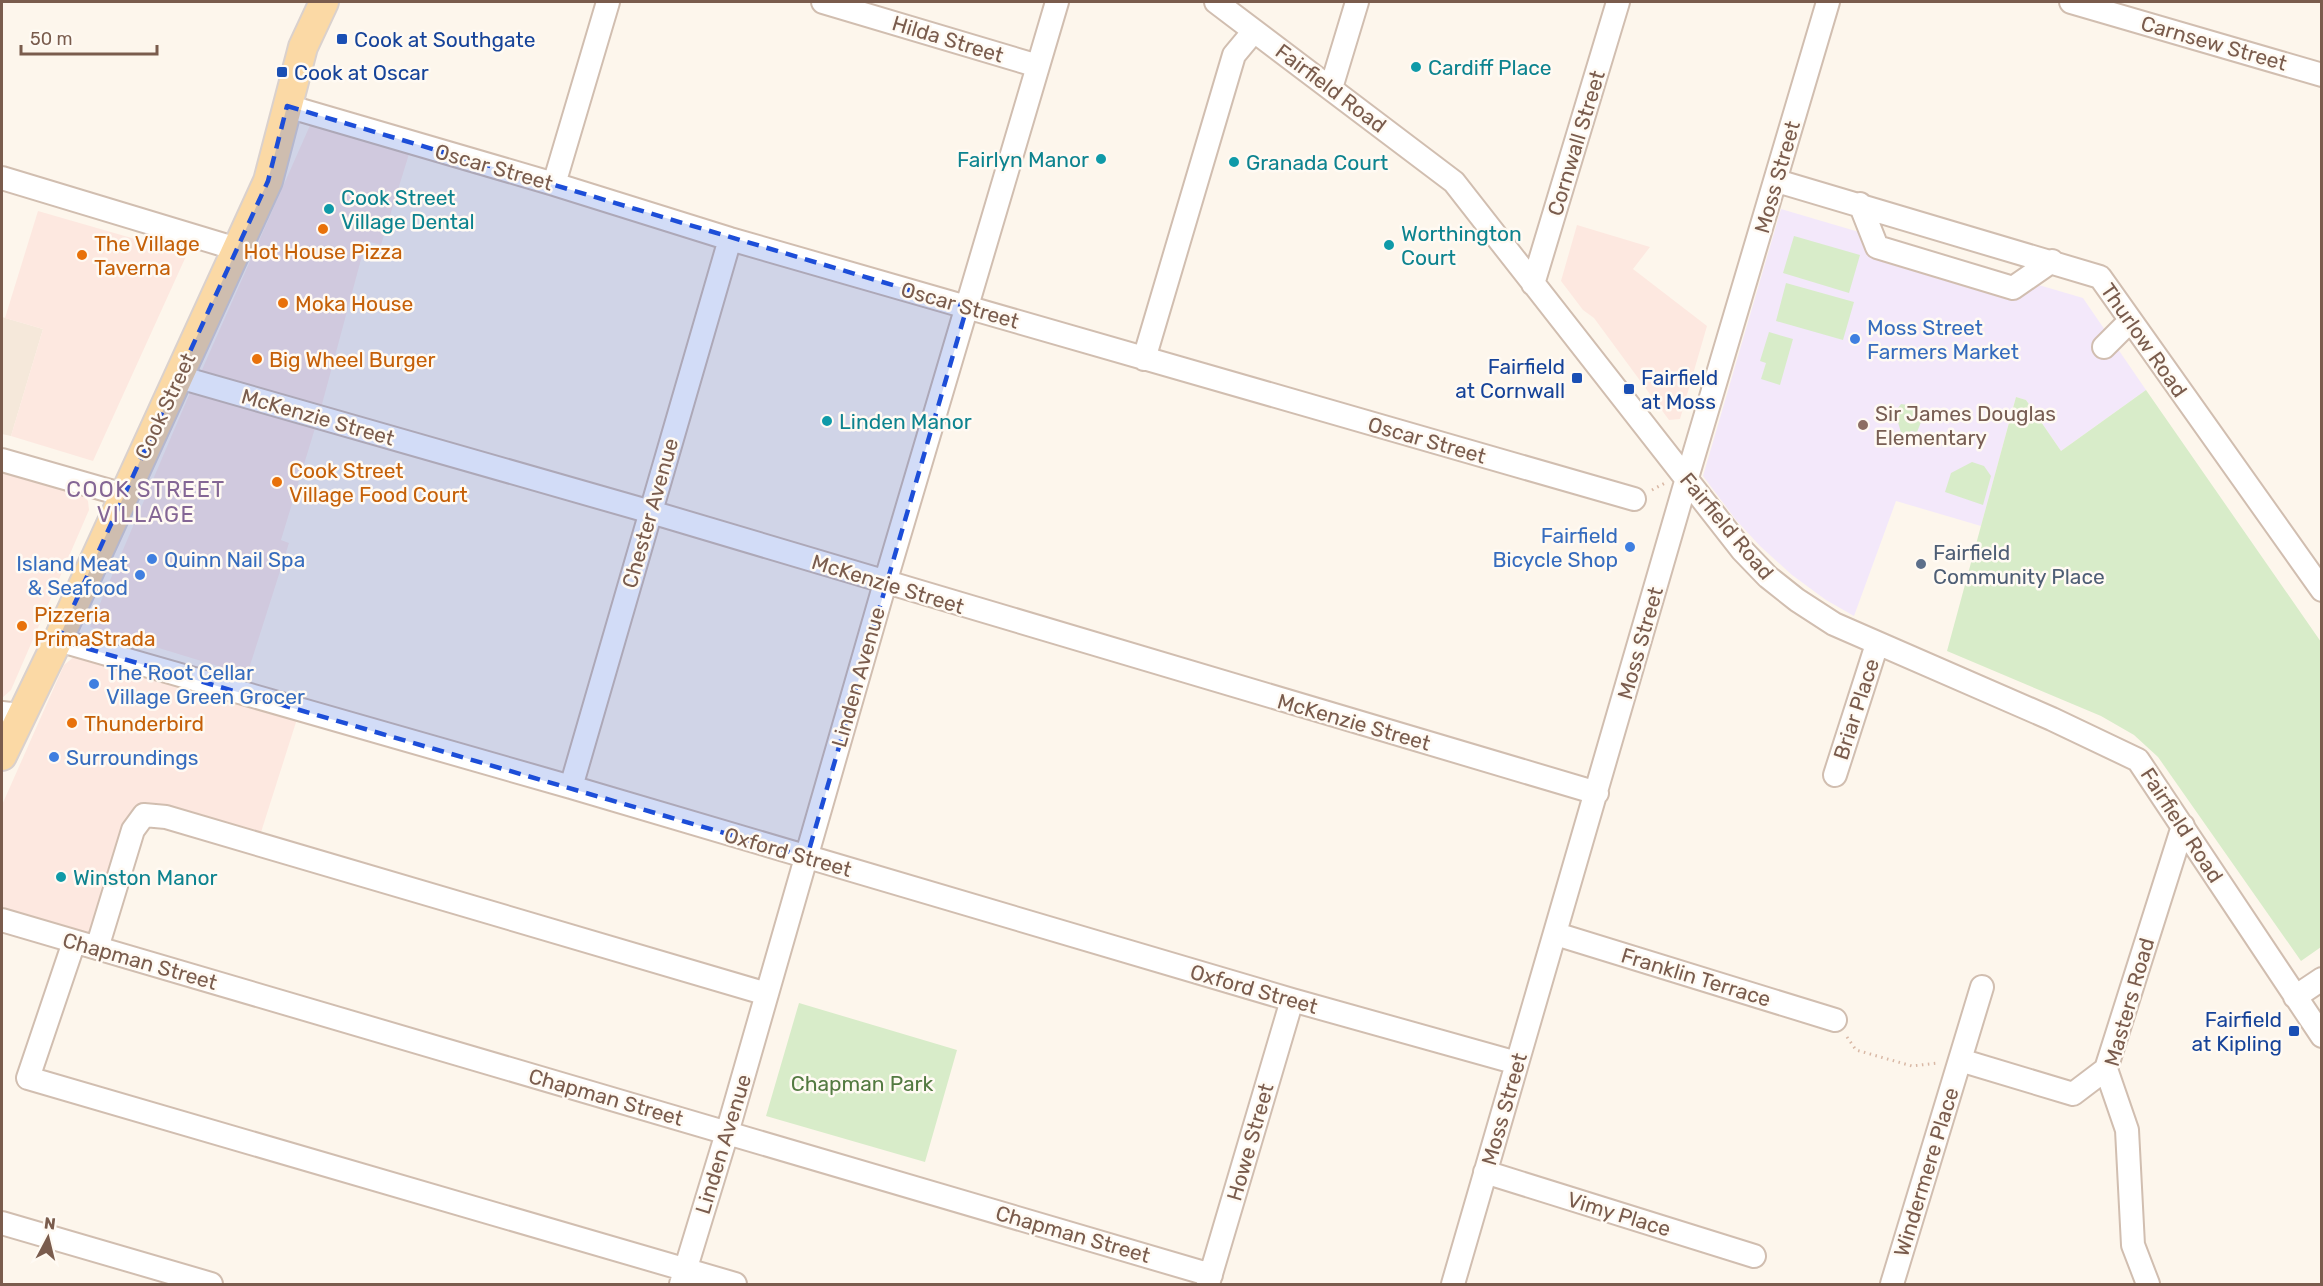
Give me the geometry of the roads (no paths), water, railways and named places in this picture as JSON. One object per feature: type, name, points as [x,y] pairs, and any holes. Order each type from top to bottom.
[{"type":"main road","name":"Cook Street","points":[[303,47],[307,2]]},
{"type":"main road","name":"Cook Street","points":[[2,756],[11,714],[58,640],[268,181],[303,47],[324,2]]},
{"type":"street","points":[[554,184],[608,2]]},
{"type":"street","name":"Hilda Street","points":[[823,2],[1038,66]]},
{"type":"street","name":"Linden Avenue","points":[[683,1277],[728,1133],[885,583],[1057,2]]},
{"type":"street","name":"Fairfield Road","points":[[1216,2],[1454,182],[1742,550],[1768,577],[1797,600],[1834,624],[2052,719],[2138,760],[2322,1036]]},
{"type":"street","points":[[1331,88],[1357,2]]},
{"type":"street","name":"Cornwall Street","points":[[1533,284],[1618,2]]},
{"type":"street","name":"Moss Street","points":[[1453,1284],[1597,793],[1684,475],[1776,181],[1828,2]]},
{"type":"street","name":"Carnsew Street","points":[[2071,2],[2322,75]]},
{"type":"street","points":[[1144,359],[1234,56],[1254,31]]},
{"type":"street","name":"Oscar Street","points":[[287,106],[554,184],[730,239],[1634,499]]},
{"type":"street","points":[[2,178],[237,249]]},
{"type":"street","name":"Thurlow Road","points":[[1776,181],[1860,204],[2100,277],[2322,590]]},
{"type":"street","points":[[1860,204],[1877,247],[2013,288],[2052,261]]},
{"type":"street","name":"Chester Avenue","points":[[571,787],[730,239]]},
{"type":"street","points":[[2104,347],[2130,321]]},
{"type":"street","name":"McKenzie Street","points":[[178,377],[651,512],[1597,793]]},
{"type":"street","points":[[2,460],[124,495]]},
{"type":"street","name":"Oxford Street","points":[[58,640],[571,787],[1292,1000],[1517,1063]]},
{"type":"street","name":"Briar Place","points":[[1835,775],[1877,644]]},
{"type":"street","points":[[97,948],[133,830],[144,815],[166,817],[767,994]]},
{"type":"street","name":"Masters Road","points":[[2148,1284],[2133,1245],[2127,1130],[2106,1069],[2182,826]]},
{"type":"street","name":"Chapman Street","points":[[2,920],[728,1133],[1210,1280]]},
{"type":"street","name":"Franklin Terrace","points":[[1556,934],[1835,1020]]},
{"type":"street","points":[[74,942],[28,1078],[683,1277],[735,1284]]},
{"type":"street","points":[[2295,997],[2322,979]]},
{"type":"street","name":"Windermere Place","points":[[1892,1284],[1982,987]]},
{"type":"street","name":"Howe Street","points":[[1210,1280],[1292,1000]]},
{"type":"street","name":"Windermere Place","points":[[1960,1060],[2073,1094],[2106,1069]]},
{"type":"street","name":"Vimy Place","points":[[1485,1172],[1754,1256]]},
{"type":"street","points":[[2,1223],[211,1284]]},
{"type":"place","name":"Cook at Southgate","points":[[342,39]]},
{"type":"place","name":"Cardiff Place","points":[[1416,67]]},
{"type":"place","name":"Cook at Oscar","points":[[282,72]]},
{"type":"place","name":"Fairlyn Manor","points":[[1101,159]]},
{"type":"place","name":"Granada Court","points":[[1234,162]]},
{"type":"place","name":"Cook Street Village Dental","points":[[329,209]]},
{"type":"place","name":"Hot House Pizza","points":[[323,229]]},
{"type":"place","name":"Worthington Court","points":[[1389,245]]},
{"type":"place","name":"The Village Taverna","points":[[82,255]]},
{"type":"place","name":"Moka House","points":[[283,303]]},
{"type":"place","name":"Moss Street Farmers Market","points":[[1855,339]]},
{"type":"place","name":"Big Wheel Burger","points":[[257,359]]},
{"type":"place","name":"Fairfield at Cornwall","points":[[1577,378]]},
{"type":"place","name":"Fairfield at Moss","points":[[1629,389]]},
{"type":"place","name":"Linden Manor","points":[[827,421]]},
{"type":"place","name":"Sir James Douglas Elementary","points":[[1863,425]]},
{"type":"place","name":"Cook Street Village Food Court","points":[[277,482]]},
{"type":"place","name":"Fairfield Bicycle Shop","points":[[1630,547]]},
{"type":"place","name":"Quinn Nail Spa","points":[[152,559]]},
{"type":"place","name":"Fairfield Community Place","points":[[1921,564]]},
{"type":"place","name":"Island Meat & Seafood","points":[[140,575]]},
{"type":"place","name":"Pizzeria PrimaStrada","points":[[22,626]]},
{"type":"place","name":"The Root Cellar Village Green Grocer","points":[[94,684]]},
{"type":"place","name":"Thunderbird","points":[[72,723]]},
{"type":"place","name":"Surroundings","points":[[54,757]]},
{"type":"place","name":"Winston Manor","points":[[61,877]]},
{"type":"place","name":"Fairfield at Kipling","points":[[2294,1031]]},
{"type":"district","name":"COOK STREET VILLAGE","points":[[146,502]]},
{"type":"park label","name":"Chapman Park","points":[[862,1083]]}]
